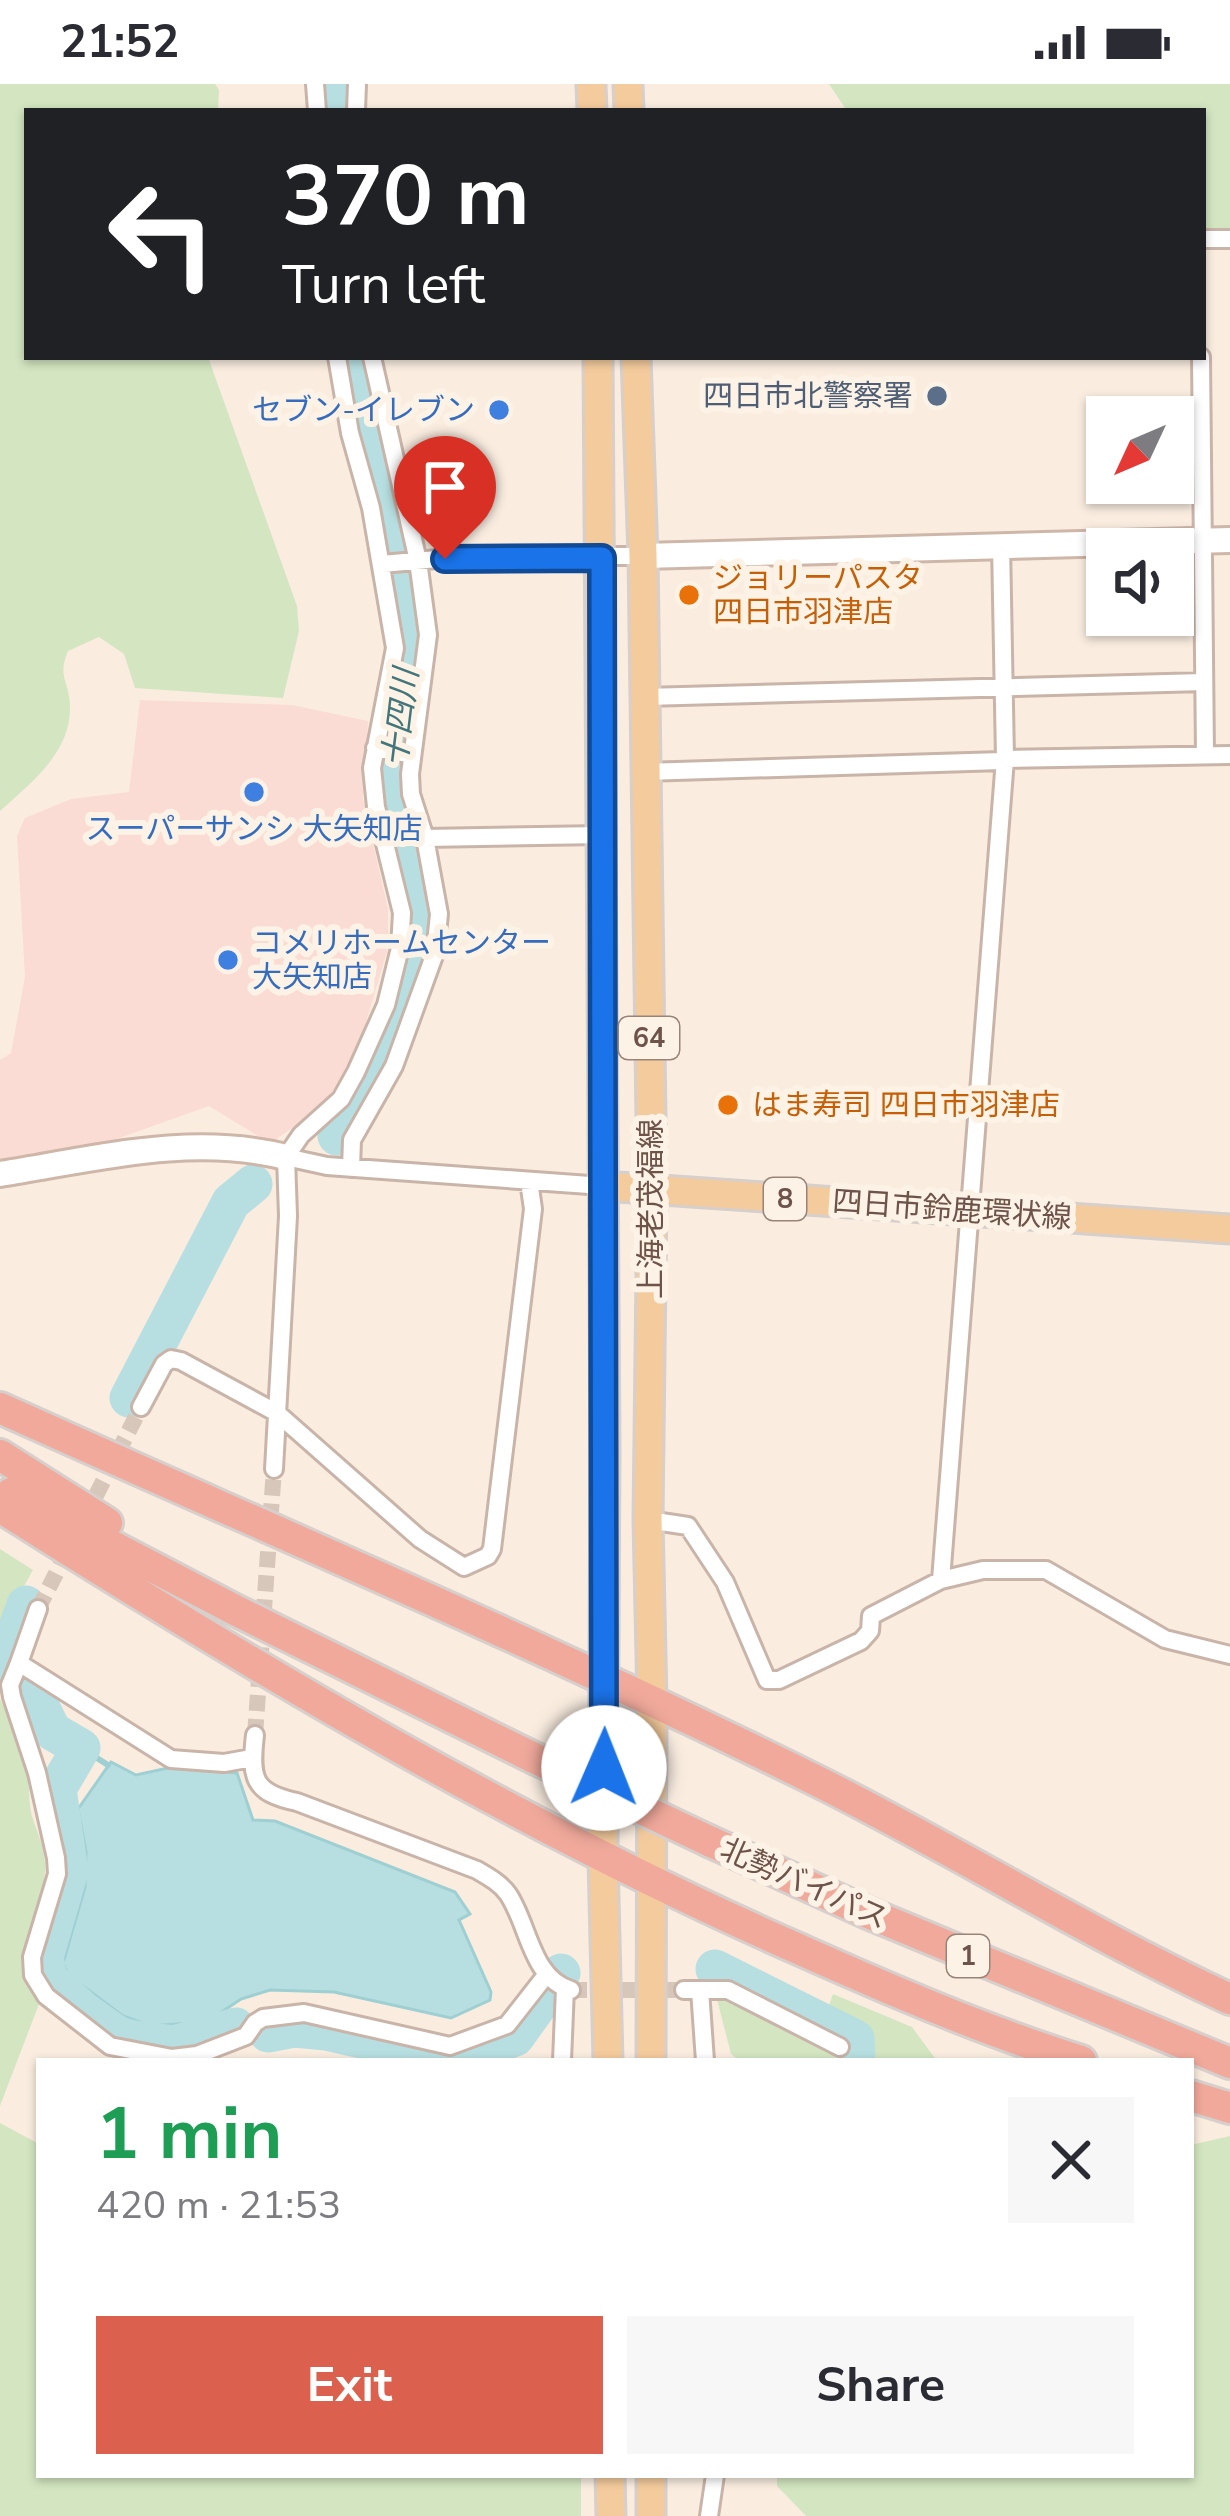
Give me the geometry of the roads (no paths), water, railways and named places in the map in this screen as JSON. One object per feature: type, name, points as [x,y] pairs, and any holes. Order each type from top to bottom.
[{"type":"highway","points":[[0,1408],[652,1701],[816,1780],[1067,1917],[1230,1999]]},
{"type":"highway","name":"北勢バイパス","points":[[0,1455],[387,1686]]},
{"type":"highway","name":"北勢バイパス","points":[[0,1487],[387,1686],[709,1841],[995,1967],[1230,2063]]},
{"type":"highway","name":"1","points":[[0,1507],[403,1751],[652,1884],[868,1980],[1074,2058]]},
{"type":"highway","points":[[1194,2097],[1230,2108]]},
{"type":"main road","name":"上海老茂福線","points":[[598,360],[603,1858],[608,2058]]},
{"type":"main road","name":"上海老茂福線","points":[[636,360],[652,1190],[648,1520],[651,2058]]},
{"type":"main road","name":"四日市鈴鹿環状線","points":[[603,1186],[1230,1229]]},
{"type":"main road","points":[[610,2478],[610,2516]]},
{"type":"main road","points":[[651,2478],[651,2516]]},
{"type":"street","points":[[274,1469],[288,1216],[286,1157],[301,1135],[341,1099],[370,1045],[398,969],[402,913],[373,790],[395,648],[383,564],[350,433],[338,360]]},
{"type":"street","points":[[351,1168],[352,1140],[394,1066],[435,953],[439,914],[410,774],[428,649],[415,561],[373,360]]},
{"type":"street","points":[[1201,360],[1205,755]]},
{"type":"street","points":[[383,564],[471,556],[602,558],[1230,539]]},
{"type":"street","points":[[940,1580],[1004,760],[1001,544]]},
{"type":"street","points":[[645,697],[1204,682]]},
{"type":"street","points":[[379,749],[407,754]]},
{"type":"street","points":[[644,772],[1230,755]]},
{"type":"street","points":[[424,838],[602,835]]},
{"type":"street","points":[[398,969],[424,974]]},
{"type":"street","points":[[0,1174],[162,1148],[249,1148],[351,1168],[603,1186]]},
{"type":"street","points":[[141,1407],[171,1359],[278,1413],[420,1539],[464,1567],[488,1556],[493,1550],[533,1209],[529,1181]]},
{"type":"street","points":[[648,1520],[688,1526],[725,1582],[767,1680],[779,1680],[861,1641],[870,1631],[871,1616],[940,1580],[983,1570],[1046,1570],[1165,1639],[1230,1655]]},
{"type":"street","points":[[38,1609],[10,1685],[56,1858],[56,1874],[32,1957],[33,1975],[46,1996],[110,2046],[172,2058],[197,2055],[246,2036],[263,2018],[304,2013],[450,2046],[508,2025],[558,1983]]},
{"type":"street","points":[[19,1663],[171,1759],[224,1763],[252,1758]]},
{"type":"street","points":[[255,1735],[256,1782],[269,1796],[297,1802],[477,1870],[498,1883],[558,1983],[562,2058]]},
{"type":"street","points":[[704,2058],[692,1990],[728,1990],[840,2047]]},
{"type":"street","points":[[709,2516],[715,2478]]},
{"type":"water","points":[[111,1762],[136,1775],[168,1768],[237,1773],[253,1820],[275,1821],[455,1892],[470,1914],[459,1920],[491,1992],[490,2000],[451,2018],[334,1992],[270,1990],[241,1999],[214,2017],[190,2023],[151,2026],[123,2016],[68,1975],[63,1963],[85,1887],[86,1852],[78,1809]]},
{"type":"waterway","name":"十四川","points":[[335,84],[335,108]]},
{"type":"waterway","name":"十四川","points":[[337,1136],[396,1027],[421,937],[419,890],[395,807],[391,773],[395,722],[413,630],[358,360]]},
{"type":"waterway","name":"十四川","points":[[129,1398],[231,1202],[253,1184]]},
{"type":"waterway","name":"十四川","points":[[9,1664],[6,1661],[26,1605]]},
{"type":"waterway","name":"十四川","points":[[22,1680],[52,1731],[81,1748],[57,1789],[69,1871],[44,1957],[48,1979],[82,2010],[129,2039],[174,2045],[236,2027]]},
{"type":"waterway","points":[[81,1748],[108,1765]]},
{"type":"waterway","name":"十四川","points":[[715,1969],[855,2039],[856,2058]]},
{"type":"waterway","name":"十四川","points":[[459,2058],[515,2037],[561,1973]]},
{"type":"waterway","name":"十四川","points":[[268,2033],[294,2028],[326,2031],[445,2058]]},
{"type":"tunnel","points":[[85,1517],[141,1407]]},
{"type":"tunnel","points":[[255,1735],[274,1469]]},
{"type":"tunnel","points":[[38,1609],[70,1546]]},
{"type":"tunnel","points":[[571,1990],[684,1990]]},
{"type":"place","name":"四日市北警察署","points":[[937,396]]},
{"type":"place","name":"セブン-イレブン","points":[[499,410]]},
{"type":"place","name":"ジョリーパスタ 四日市羽津店","points":[[689,595]]},
{"type":"place","name":"スーパーサンシ 大矢知店","points":[[254,792]]},
{"type":"place","name":"コメリホームセンター 大矢知店","points":[[228,960]]},
{"type":"place","name":"はま寿司 四日市羽津店","points":[[728,1105]]}]
